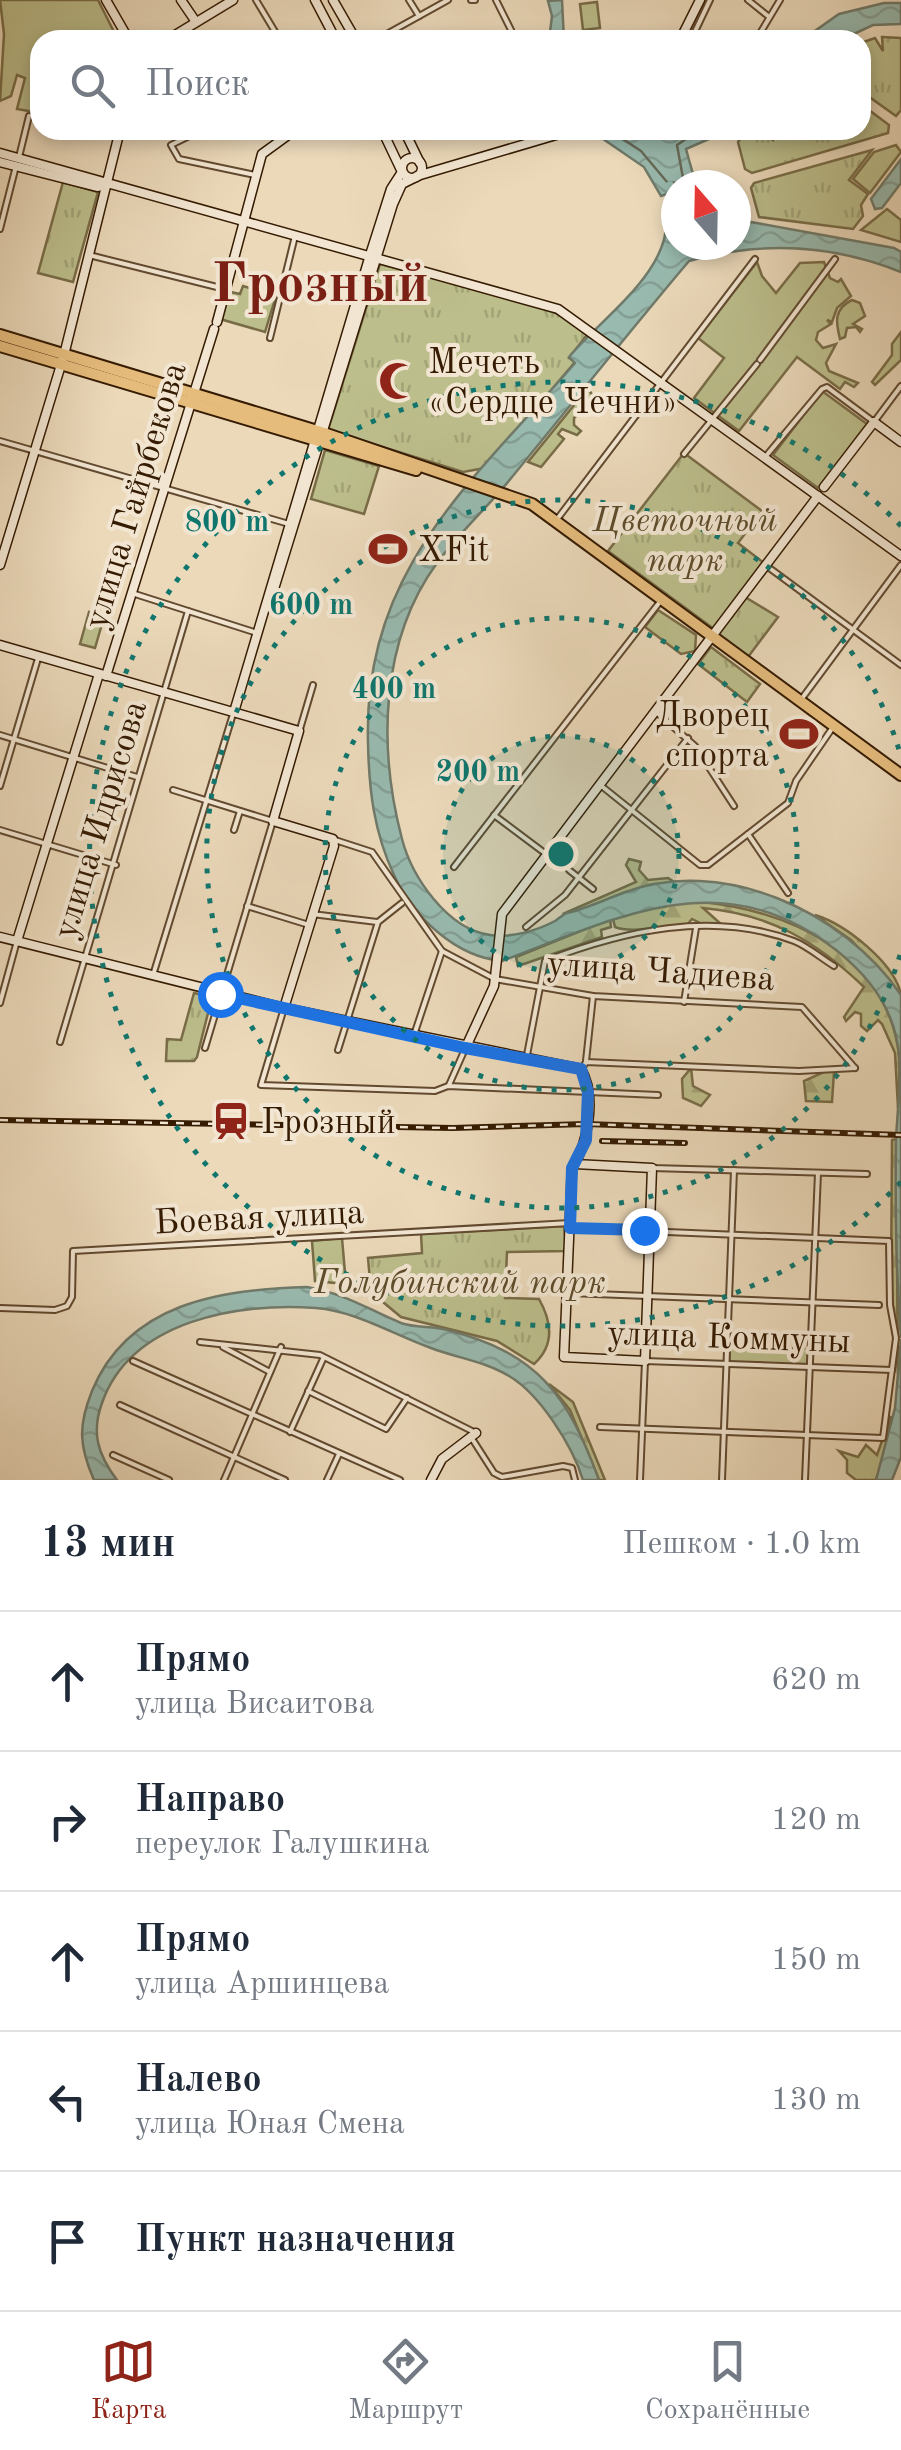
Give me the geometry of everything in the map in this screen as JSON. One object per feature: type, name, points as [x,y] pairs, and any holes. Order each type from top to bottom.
[{"type":"main road","points":[[106,0],[124,30]]},
{"type":"main road","points":[[182,0],[196,22]]},
{"type":"main road","points":[[183,30],[233,0]]},
{"type":"main road","points":[[315,0],[331,30]]},
{"type":"main road","points":[[333,0],[350,30]]},
{"type":"main road","points":[[685,30],[700,0]]},
{"type":"main road","points":[[0,565],[5,531],[62,360],[118,140]]},
{"type":"main road","points":[[255,176],[263,152],[280,140]]},
{"type":"main road","points":[[387,140],[402,170],[415,177]]},
{"type":"main road","points":[[409,140],[420,164],[415,177]]},
{"type":"main road","points":[[234,712],[374,256],[398,190],[415,177],[540,140]]},
{"type":"main road","points":[[0,153],[17,162]]},
{"type":"main road","points":[[374,256],[388,198],[408,159],[442,170]]},
{"type":"main road","points":[[0,162],[100,178],[107,184],[544,303],[590,328],[901,556]]},
{"type":"main road","name":"улица Гайрбекова","points":[[17,942],[102,675],[135,594],[216,326],[255,176]]},
{"type":"main road","points":[[0,335],[62,360]]},
{"type":"main road","points":[[0,346],[62,360],[501,495],[556,522],[801,699],[901,779]]},
{"type":"main road","points":[[824,487],[874,422],[901,442]]},
{"type":"main road","points":[[465,1048],[495,978],[499,920],[818,496]]},
{"type":"main road","points":[[556,522],[659,603],[712,636],[831,730],[901,779]]},
{"type":"main road","points":[[234,712],[255,633],[292,525]]},
{"type":"main road","points":[[0,645],[299,731],[273,821],[333,839],[284,1008]]},
{"type":"main road","points":[[0,937],[345,1022],[527,1060],[583,1066],[588,1092],[586,1140],[574,1164],[568,1293]]},
{"type":"main road","points":[[574,1164],[652,1168],[645,1360]]},
{"type":"main road","name":"улица Коммуны","points":[[568,1293],[564,1357],[645,1360]]},
{"type":"main road","points":[[431,1480],[442,1459],[473,1435]]},
{"type":"street","points":[[256,0],[274,30]]},
{"type":"street","points":[[410,0],[419,16]]},
{"type":"street","points":[[394,30],[448,0]]},
{"type":"street","points":[[496,0],[511,30]]},
{"type":"street","points":[[695,30],[710,0]]},
{"type":"street","points":[[748,0],[768,16]]},
{"type":"street","points":[[761,30],[780,0]]},
{"type":"street","points":[[0,229],[28,116]]},
{"type":"street","points":[[181,140],[171,145],[179,159],[255,176]]},
{"type":"street","points":[[270,338],[295,235]]},
{"type":"street","points":[[89,255],[225,289]]},
{"type":"street","points":[[556,522],[755,259]]},
{"type":"street","points":[[684,454],[835,259]]},
{"type":"street","points":[[765,457],[822,388],[827,387],[874,422],[901,386]]},
{"type":"street","points":[[0,441],[292,525]]},
{"type":"street","points":[[766,565],[901,665]]},
{"type":"street","points":[[801,699],[901,565]]},
{"type":"street","points":[[135,594],[255,633]]},
{"type":"street","points":[[454,867],[659,603]]},
{"type":"street","name":"улица Идрисова","points":[[60,1042],[188,611]]},
{"type":"street","points":[[0,786],[39,656]]},
{"type":"street","points":[[299,731],[313,685]]},
{"type":"street","points":[[655,711],[688,738],[734,806]]},
{"type":"street","points":[[152,977],[234,712]]},
{"type":"street","points":[[599,784],[700,865],[712,863],[788,802],[796,781],[831,730]]},
{"type":"street","points":[[0,735],[138,776]]},
{"type":"street","points":[[526,927],[558,903],[688,738]]},
{"type":"street","points":[[174,790],[273,821],[204,1048]]},
{"type":"street","points":[[234,830],[240,811]]},
{"type":"street","points":[[494,815],[547,854]]},
{"type":"street","points":[[0,830],[113,864]]},
{"type":"street","points":[[748,834],[788,892]]},
{"type":"street","points":[[333,839],[372,852],[442,951],[413,1037]]},
{"type":"street","points":[[569,870],[593,889]]},
{"type":"street","points":[[338,1050],[378,922],[404,902]]},
{"type":"street","points":[[247,906],[309,925]]},
{"type":"street","points":[[312,914],[378,922]]},
{"type":"street","points":[[527,1060],[544,961],[603,938],[657,928],[767,933],[800,942],[834,966]]},
{"type":"street","points":[[684,1002],[696,928]]},
{"type":"street","points":[[0,1004],[17,942]]},
{"type":"street","name":"улица Чадиева","points":[[442,951],[495,978],[540,988],[593,996],[802,1007],[855,1068],[800,1071],[583,1066]]},
{"type":"street","points":[[583,1066],[593,996]]},
{"type":"street","points":[[284,1008],[261,1085],[434,1091],[448,1086],[658,1096]]},
{"type":"street","points":[[448,1086],[465,1048]]},
{"type":"street","points":[[652,1168],[867,1174]]},
{"type":"street","points":[[722,1480],[734,1170]]},
{"type":"street","points":[[805,1480],[818,1173]]},
{"type":"street","points":[[570,1225],[889,1241],[890,1305],[896,1338],[883,1438],[600,1427]]},
{"type":"street","name":"Боевая улица","points":[[0,1308],[55,1310],[67,1306],[72,1298],[73,1252],[570,1225]]},
{"type":"street","points":[[568,1293],[879,1305]]},
{"type":"street","points":[[200,1342],[223,1347],[281,1348],[324,1357],[408,1396],[473,1435],[494,1473],[517,1478],[572,1468],[575,1480]]},
{"type":"street","points":[[223,1347],[270,1372]]},
{"type":"street","points":[[224,1480],[281,1348]]},
{"type":"street","points":[[290,1432],[324,1357]]},
{"type":"street","points":[[640,1480],[645,1360]]},
{"type":"street","name":"улица Коммуны","points":[[645,1360],[892,1370]]},
{"type":"street","points":[[133,1361],[400,1480]]},
{"type":"street","points":[[308,1391],[386,1430],[408,1396]]},
{"type":"street","points":[[120,1405],[285,1480]]},
{"type":"street","points":[[327,1480],[339,1454]]},
{"type":"street","points":[[113,1455],[169,1480]]},
{"type":"street","points":[[534,1473],[536,1480]]},
{"type":"green space","points":[[0,0],[98,0],[113,30],[30,30],[30,111],[17,109],[25,78],[17,75],[11,96],[0,101],[4,34]]},
{"type":"green space","points":[[597,2],[600,28],[583,30],[580,4]]},
{"type":"green space","points":[[882,37],[901,38],[901,110],[896,116],[871,98],[871,39],[875,38],[883,51]]},
{"type":"green space","points":[[871,112],[889,125],[888,133],[871,138]]},
{"type":"green space","points":[[740,140],[864,140],[752,173],[745,169]]},
{"type":"green space","points":[[896,145],[901,152],[870,193],[853,179],[874,152]]},
{"type":"green space","points":[[872,150],[849,180],[868,194],[861,205],[863,216],[853,229],[759,217],[751,188],[754,183]]},
{"type":"green space","points":[[63,182],[98,192],[73,282],[38,273]]},
{"type":"green space","points":[[887,209],[901,220],[901,242],[861,230]]},
{"type":"green space","points":[[757,262],[762,276],[776,293],[800,263],[824,262],[830,278],[838,282],[841,279],[851,296],[837,308],[832,322],[827,320],[831,324],[818,332],[816,340],[823,348],[836,344],[826,363],[829,371],[858,383],[854,387],[845,382],[840,389],[797,357],[739,431],[694,398],[724,358],[698,338]]},
{"type":"green space","points":[[380,264],[542,306],[590,331],[569,358],[575,362],[485,468],[463,472],[328,430]]},
{"type":"green space","points":[[243,286],[276,296],[265,332],[220,319],[226,291],[240,294]]},
{"type":"green space","points":[[852,300],[860,303],[865,316],[853,324],[862,329],[860,332],[856,327],[847,328],[845,337],[840,339],[839,312]]},
{"type":"green space","points":[[901,332],[901,360],[875,385],[872,382],[892,355],[892,344]]},
{"type":"green space","points":[[588,388],[594,398],[574,418],[574,425],[581,431],[577,435],[562,429],[558,434],[564,439],[541,467],[528,462]]},
{"type":"green space","points":[[822,391],[867,424],[818,488],[773,455]]},
{"type":"green space","points":[[325,450],[379,466],[364,514],[311,499]]},
{"type":"green space","name":"Цветочный парк","points":[[684,453],[762,511],[738,543],[764,563],[714,629],[608,551]]},
{"type":"green space","points":[[745,597],[778,617],[748,657],[717,634]]},
{"type":"green space","points":[[658,610],[696,635],[695,651],[681,654],[645,627]]},
{"type":"green space","points":[[89,612],[104,617],[95,648],[80,644]]},
{"type":"green space","points":[[711,647],[760,684],[747,702],[698,664]]},
{"type":"green space","points":[[629,859],[641,862],[639,870],[648,880],[668,878],[674,882],[626,892],[572,915],[565,913],[636,882],[626,865]]},
{"type":"green space","points":[[703,902],[736,907],[801,928],[830,944],[855,965],[875,989],[890,1019],[899,1054],[898,1108],[895,1053],[882,1024],[878,1020],[867,1031],[861,1026],[861,1014],[855,1012],[846,1021],[844,1017],[864,987],[810,943],[750,916],[703,908],[722,925],[704,925],[692,919],[686,926],[630,930],[615,927],[613,919],[659,904]]},
{"type":"green space","points":[[815,915],[867,946],[889,970],[901,995],[851,940]]},
{"type":"green space","points":[[610,919],[611,927],[601,930],[602,937],[518,966],[516,957]]},
{"type":"green space","points":[[194,993],[212,997],[197,1057],[194,1061],[166,1061],[167,1039],[181,1040]]},
{"type":"green space","points":[[691,1068],[693,1086],[710,1095],[701,1106],[683,1098],[682,1079]]},
{"type":"green space","points":[[826,1071],[834,1072],[832,1102],[806,1101],[804,1081]]},
{"type":"green space","points":[[896,1139],[898,1374],[891,1289],[892,1140]]},
{"type":"green space","name":"Голубинский парк","points":[[564,1226],[567,1251],[507,1252],[505,1298],[539,1299],[547,1316],[548,1341],[534,1364],[497,1341],[401,1317],[371,1292],[368,1258],[422,1253],[421,1234]]},
{"type":"green space","points":[[342,1238],[346,1284],[315,1281],[312,1241]]},
{"type":"green space","points":[[730,1345],[810,1349],[809,1365],[729,1363]]},
{"type":"green space","points":[[549,1384],[573,1402],[605,1480],[599,1480],[570,1410]]},
{"type":"green space","points":[[891,1416],[886,1452],[876,1480],[856,1480],[847,1473],[847,1460],[839,1451],[858,1457],[866,1445],[877,1455]]},
{"type":"water","points":[[562,0],[564,30],[550,30],[548,1]]},
{"type":"water","points":[[901,3],[901,24],[873,25],[862,30],[816,30],[839,14]]},
{"type":"water","points":[[605,140],[707,140],[686,149],[692,170],[661,170],[661,196],[644,167]]},
{"type":"water","points":[[901,159],[901,183],[882,208],[875,209],[871,199]]},
{"type":"water","points":[[751,222],[894,248],[901,252],[901,272],[822,251],[751,249]]},
{"type":"water","points":[[661,248],[661,260],[694,260],[446,552],[418,594],[404,626],[389,696],[387,732],[394,804],[407,854],[423,884],[446,912],[474,931],[498,936],[523,933],[623,893],[661,883],[700,881],[739,886],[777,898],[847,938],[877,965],[901,995],[901,1338],[896,1215],[899,1058],[887,1011],[860,972],[836,950],[794,923],[752,908],[711,903],[629,915],[502,961],[485,958],[453,943],[412,906],[387,859],[374,811],[368,743],[371,682],[384,627],[404,578],[462,491],[575,363],[569,357],[634,290]]},
{"type":"water","points":[[307,1287],[346,1298],[401,1323],[479,1340],[527,1365],[562,1402],[599,1480],[583,1480],[554,1422],[532,1395],[509,1376],[346,1314],[286,1307],[222,1314],[191,1322],[137,1352],[116,1375],[97,1424],[101,1453],[117,1480],[94,1480],[83,1446],[84,1415],[108,1361],[129,1338],[153,1320],[211,1298]]},
{"type":"water","points":[[901,1339],[901,1457],[892,1480],[876,1480],[895,1408]]},
{"type":"railway","points":[[0,1120],[453,1128],[586,1124],[901,1135]]},
{"type":"railway","points":[[602,1141],[685,1143]]},
{"type":"place","name":"Мечеть «Сердце Чечни»","points":[[398,381]]},
{"type":"place","name":"XFit","points":[[388,549]]},
{"type":"place","name":"Дворец спорта","points":[[799,734]]},
{"type":"place","name":"Грозный","points":[[231,1121]]},
{"type":"district","name":"Грозный","points":[[320,282]]},
{"type":"route","points":[[220,994],[465,1048],[581,1069],[588,1092],[586,1140],[572,1168],[570,1228],[644,1230]]}]
